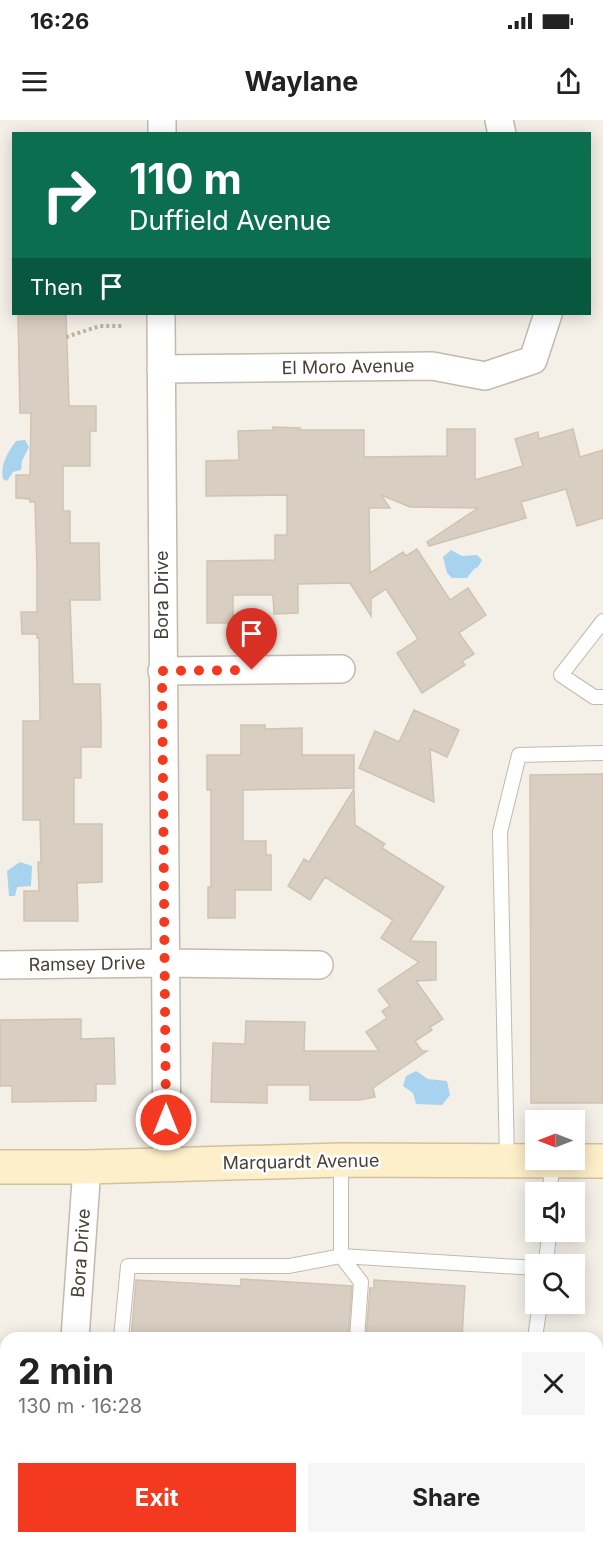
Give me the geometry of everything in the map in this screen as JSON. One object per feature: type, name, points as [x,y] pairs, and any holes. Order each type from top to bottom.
[{"type":"street","name":"Bora Drive","points":[[161,315],[167,1165]]},
{"type":"street","name":"El Moro Avenue","points":[[160,369],[432,366],[484,376],[533,360],[548,315]]},
{"type":"street","points":[[162,671],[341,669]]},
{"type":"street","name":"Ramsey Drive","points":[[0,964],[319,965]]},
{"type":"street","name":"Marquardt Avenue","points":[[0,1167],[341,1160],[507,1161],[551,1177],[603,1161]]},
{"type":"street","name":"Bora Drive","points":[[75,1332],[87,1167]]},
{"type":"lane","points":[[603,621],[561,675],[594,697],[603,697]]},
{"type":"lane","points":[[507,1161],[500,832],[519,755],[603,753]]},
{"type":"lane","points":[[341,1160],[341,1256],[361,1282],[357,1332]]},
{"type":"lane","points":[[122,1332],[128,1266],[289,1266],[341,1256],[525,1267]]},
{"type":"lane","points":[[536,1332],[539,1314]]},
{"type":"path","points":[[66,337],[100,326],[124,326]]},
{"type":"water","points":[[25,440],[29,447],[22,461],[21,470],[13,472],[7,481],[3,479],[4,463],[8,454],[16,441]]},
{"type":"water","points":[[451,550],[462,556],[477,555],[482,560],[467,578],[452,578],[447,573],[443,557]]},
{"type":"water","points":[[20,862],[32,866],[31,886],[17,887],[15,896],[9,896],[7,871]]},
{"type":"water","points":[[416,1071],[428,1079],[447,1081],[450,1095],[442,1105],[416,1104],[413,1093],[403,1086],[406,1076]]},
{"type":"building","points":[[18,315],[66,315],[69,406],[96,406],[96,431],[90,431],[90,466],[63,466],[63,511],[70,511],[70,543],[99,543],[100,600],[70,600],[73,684],[100,684],[101,722],[101,747],[81,747],[81,778],[74,778],[74,824],[102,824],[102,882],[77,883],[78,921],[24,921],[24,891],[39,891],[38,862],[41,862],[40,820],[23,820],[23,721],[40,721],[39,638],[37,634],[22,634],[21,612],[37,612],[37,568],[35,502],[30,502],[30,499],[16,498],[16,475],[30,475],[31,413],[20,413]]},
{"type":"building","points":[[273,427],[300,428],[300,430],[364,430],[364,457],[447,456],[447,429],[475,429],[475,480],[523,466],[515,439],[538,432],[539,439],[573,429],[580,457],[603,450],[603,518],[577,526],[566,489],[521,502],[526,518],[429,546],[427,542],[478,508],[410,507],[381,495],[390,508],[369,508],[370,573],[403,552],[406,556],[417,549],[450,600],[468,588],[486,615],[459,633],[474,654],[462,661],[465,665],[422,693],[397,653],[418,639],[386,589],[371,599],[371,616],[350,583],[298,584],[298,613],[274,614],[273,595],[233,595],[233,623],[207,623],[207,561],[275,560],[275,535],[287,535],[287,495],[206,496],[206,461],[239,460],[238,431],[273,430]]},
{"type":"building","points":[[414,710],[459,730],[447,757],[430,749],[434,802],[359,768],[375,731],[399,742]]},
{"type":"building","points":[[241,725],[265,725],[265,729],[302,728],[302,755],[354,755],[354,788],[243,790],[243,841],[266,841],[266,855],[271,855],[271,890],[235,890],[235,918],[208,918],[208,887],[211,887],[211,790],[207,790],[207,755],[241,755]]},
{"type":"building","points":[[603,774],[603,1103],[531,1103],[530,775]]},
{"type":"building","points":[[354,789],[355,825],[385,844],[382,848],[444,887],[410,941],[436,942],[436,980],[416,981],[443,1019],[430,1027],[432,1030],[415,1041],[422,1051],[427,1051],[373,1088],[375,1097],[359,1100],[310,1100],[310,1085],[267,1085],[267,1103],[211,1102],[213,1043],[245,1044],[246,1021],[305,1022],[304,1051],[379,1051],[366,1032],[387,1018],[382,1011],[390,1006],[378,990],[419,962],[381,938],[393,920],[325,877],[310,900],[288,886],[304,859],[309,862]]},
{"type":"building","points":[[81,1019],[81,1039],[114,1038],[115,1084],[96,1084],[96,1101],[12,1102],[12,1086],[0,1086],[0,1020]]},
{"type":"building","points":[[241,1279],[352,1286],[348,1332],[132,1332],[136,1280],[241,1286]]},
{"type":"building","points":[[374,1280],[465,1286],[462,1332],[366,1332],[370,1288],[374,1288]]},
{"type":"route","points":[[166,1120],[162,671],[252,670]]}]
